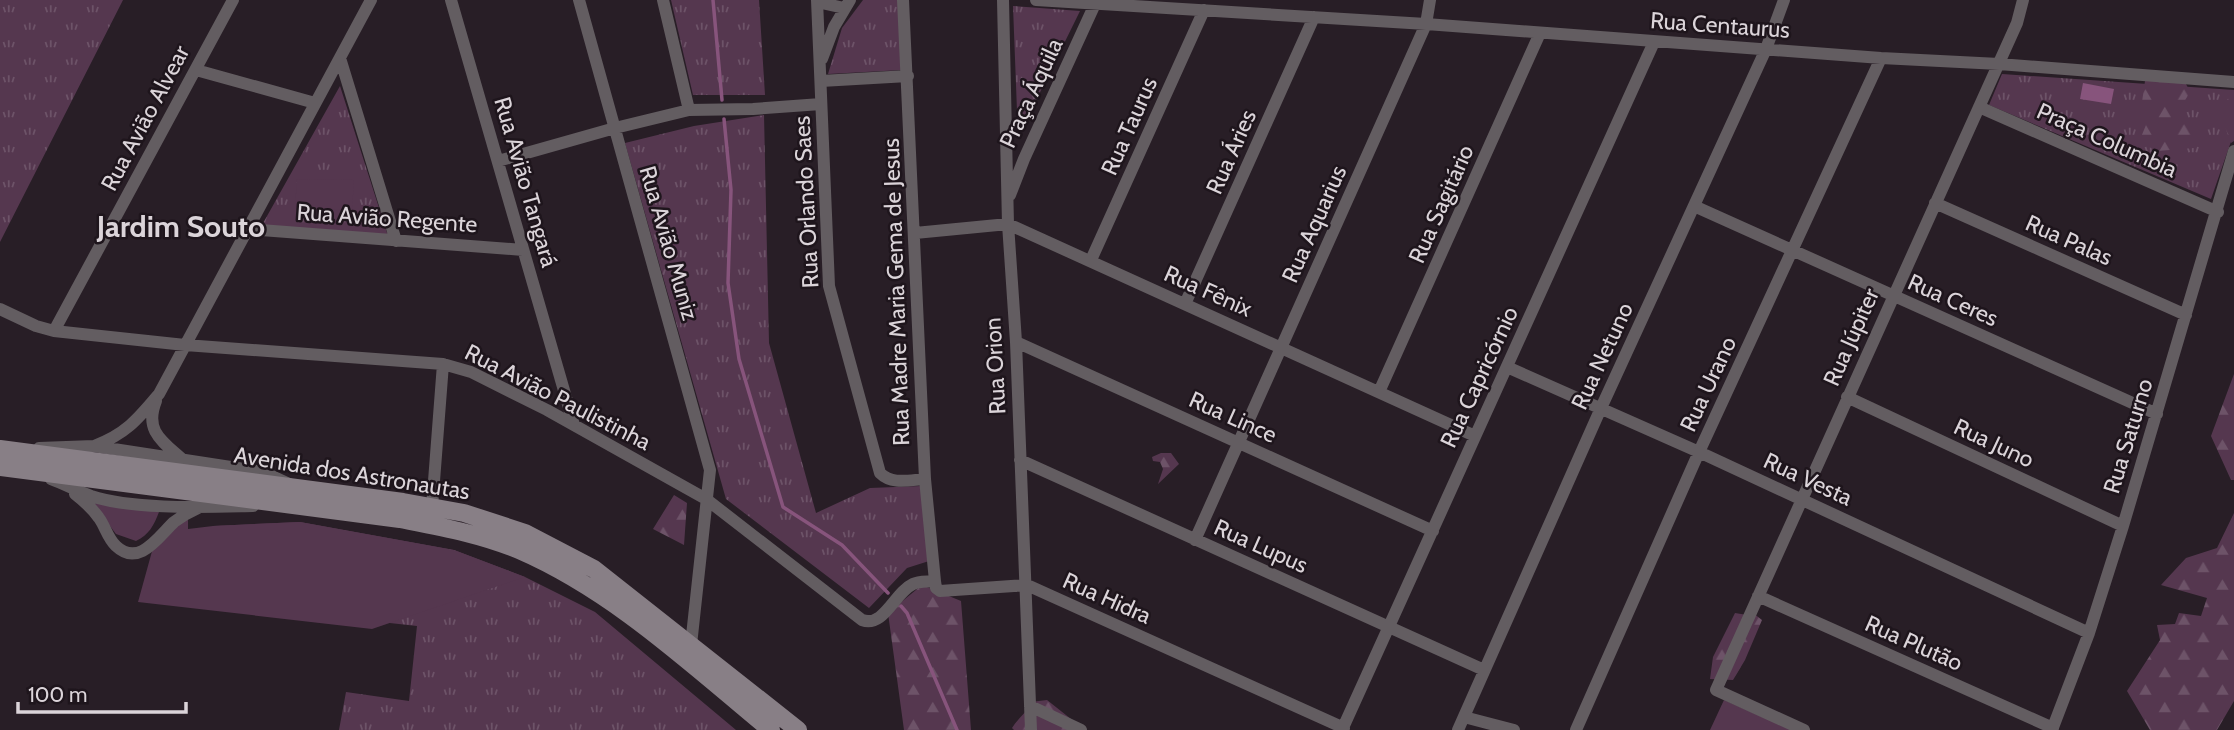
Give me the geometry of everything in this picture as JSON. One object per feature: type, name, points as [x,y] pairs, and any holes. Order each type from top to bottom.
[{"type":"main road","name":"Avenida dos Astronautas","points":[[0,449],[70,453],[299,506],[460,530],[519,550],[585,584],[679,655],[771,730]]},
{"type":"main road","name":"Avenida dos Astronautas","points":[[0,467],[62,479],[296,488],[464,513],[526,533],[593,569],[799,730]]},
{"type":"street","name":"Rua Avião Alvear","points":[[54,331],[233,0]]},
{"type":"street","points":[[159,394],[138,419],[116,438],[70,453],[62,479],[98,517],[114,545],[132,553],[141,553],[154,544],[208,485],[162,441],[152,424],[151,414],[185,345],[371,0]]},
{"type":"street","name":"Rua Avião Tangará","points":[[451,0],[574,425]]},
{"type":"street","name":"Rua Avião Muniz","points":[[579,0],[710,470],[691,645]]},
{"type":"street","points":[[663,0],[689,110]]},
{"type":"street","points":[[818,0],[826,4],[847,4],[820,63]]},
{"type":"street","name":"Rua Orlando Saes","points":[[818,0],[829,286],[880,473],[886,479],[895,481],[925,479]]},
{"type":"street","name":"Rua Madre Maria Gema de Jesus","points":[[903,0],[925,479],[935,581]]},
{"type":"street","name":"Rua Orion","points":[[1003,0],[1005,151],[1027,586],[1031,730]]},
{"type":"street","name":"Rua Centaurus","points":[[1036,0],[1426,24],[2234,82]]},
{"type":"street","name":"Rua Aquarius","points":[[1195,540],[1426,24],[1430,0]]},
{"type":"street","name":"Rua Netuno","points":[[1458,730],[1601,408],[1766,49],[1784,0]]},
{"type":"street","name":"Rua Júpiter","points":[[1804,730],[1716,690],[1999,64],[2017,23],[2023,0]]},
{"type":"street","name":"Praça Áquila","points":[[1007,200],[1096,4]]},
{"type":"street","name":"Rua Taurus","points":[[1091,260],[1205,10]]},
{"type":"street","name":"Rua Áries","points":[[1185,304],[1314,17]]},
{"type":"street","name":"Rua Sagitário","points":[[1379,392],[1540,33]]},
{"type":"street","name":"Rua Capricórnio","points":[[1343,729],[1654,42]]},
{"type":"street","points":[[340,58],[396,241]]},
{"type":"street","name":"Rua Urano","points":[[1576,730],[1699,452],[1881,58]]},
{"type":"street","points":[[195,70],[315,103]]},
{"type":"street","points":[[821,81],[908,76]]},
{"type":"street","points":[[498,161],[689,110],[821,104]]},
{"type":"street","name":"Praça Columbia","points":[[1979,107],[2217,212]]},
{"type":"street","points":[[1005,151],[1024,159]]},
{"type":"street","name":"Rua Saturno","points":[[2052,729],[2089,633],[2123,526],[2234,151]]},
{"type":"street","name":"Rua Palas","points":[[1935,203],[2186,314]]},
{"type":"street","name":"Rua Ceres","points":[[1694,206],[2157,414]]},
{"type":"street","name":"Rua Fênix","points":[[915,233],[1008,224],[1475,436]]},
{"type":"street","name":"Rua Avião Regente","points":[[248,229],[523,250]]},
{"type":"street","name":"Rua Avião Paulistinha","points":[[0,309],[36,326],[54,331],[185,345],[443,364],[471,372],[547,410],[706,499],[862,620],[870,623],[877,621],[893,601],[915,582],[935,581]]},
{"type":"street","name":"Rua Lince","points":[[1016,342],[1433,531]]},
{"type":"street","points":[[432,507],[443,364]]},
{"type":"street","name":"Rua Vesta","points":[[1507,367],[1802,499],[2089,633]]},
{"type":"street","points":[[547,410],[558,393],[561,374]]},
{"type":"street","name":"Rua Juno","points":[[1847,397],[2123,526]]},
{"type":"street","points":[[94,446],[183,460]]},
{"type":"street","name":"Rua Lupus","points":[[1020,460],[1484,670]]},
{"type":"street","name":"Rua Hidra","points":[[935,581],[936,588],[940,591],[1027,586],[1343,729]]},
{"type":"street","name":"Rua Plutão","points":[[1758,596],[2052,729]]},
{"type":"street","points":[[1030,706],[1080,730]]},
{"type":"street","points":[[1464,717],[1514,730]]},
{"type":"green space","points":[[0,0],[123,0],[0,242]]},
{"type":"green space","points":[[671,0],[759,0],[765,95],[693,95]]},
{"type":"green space","points":[[863,0],[899,0],[902,70],[828,74],[842,28]]},
{"type":"green space","points":[[1013,6],[1080,11],[1018,137]]},
{"type":"green space","points":[[2002,74],[2234,90],[2234,133],[2211,199],[1989,105]]},
{"type":"green space","points":[[2181,74],[2190,92],[2178,112],[2194,131],[2194,148],[2157,151],[2139,142],[2146,125],[2141,109],[2145,81]]},
{"type":"green space","points":[[340,86],[388,236],[262,225]]},
{"type":"green space","points":[[2234,92],[2234,141],[2231,143],[2224,123],[2224,110],[2225,103]]},
{"type":"green space","points":[[764,115],[769,343],[816,513],[870,488],[922,486],[929,561],[907,568],[869,608],[726,499],[625,143],[694,126]]},
{"type":"green space","points":[[297,179],[354,180],[352,210],[295,208]]},
{"type":"green space","points":[[2234,374],[2234,480],[2231,480],[2211,436]]},
{"type":"green space","points":[[1171,453],[1179,464],[1158,484],[1163,469],[1160,462],[1153,461],[1152,457]]},
{"type":"green space","points":[[674,495],[687,503],[684,545],[653,529]]},
{"type":"green space","points":[[91,501],[159,512],[150,529],[136,541],[116,534]]},
{"type":"green space","points":[[2234,513],[2234,701],[2217,730],[2150,730],[2127,691],[2160,640],[2157,625],[2175,624],[2179,613],[2201,616],[2207,598],[2161,585],[2186,558],[2217,548]]},
{"type":"green space","points":[[188,514],[188,529],[300,522],[454,550],[525,577],[372,629],[138,602],[154,544]]},
{"type":"green space","points":[[300,522],[454,550],[525,577],[595,612],[736,730],[339,730],[346,692],[409,701],[417,626],[156,597],[213,526]]},
{"type":"green space","points":[[922,585],[961,601],[971,730],[904,730],[888,613]]},
{"type":"green space","points":[[1735,613],[1753,613],[1762,620],[1745,660],[1733,680],[1710,679],[1713,657]]},
{"type":"green space","points":[[1047,700],[1071,719],[1069,730],[1012,728],[1031,702]]},
{"type":"green space","points":[[1724,700],[1792,730],[1710,730]]},
{"type":"shaded area","points":[[2083,83],[2114,89],[2111,104],[2080,99]]},
{"type":"waterway","points":[[713,0],[722,100]]},
{"type":"waterway","points":[[724,119],[731,190],[728,283],[739,359],[783,507],[842,545],[888,593]]},
{"type":"waterway","points":[[901,606],[907,613],[957,730]]},
{"type":"district","name":"Jardim Souto","points":[[181,226]]}]
